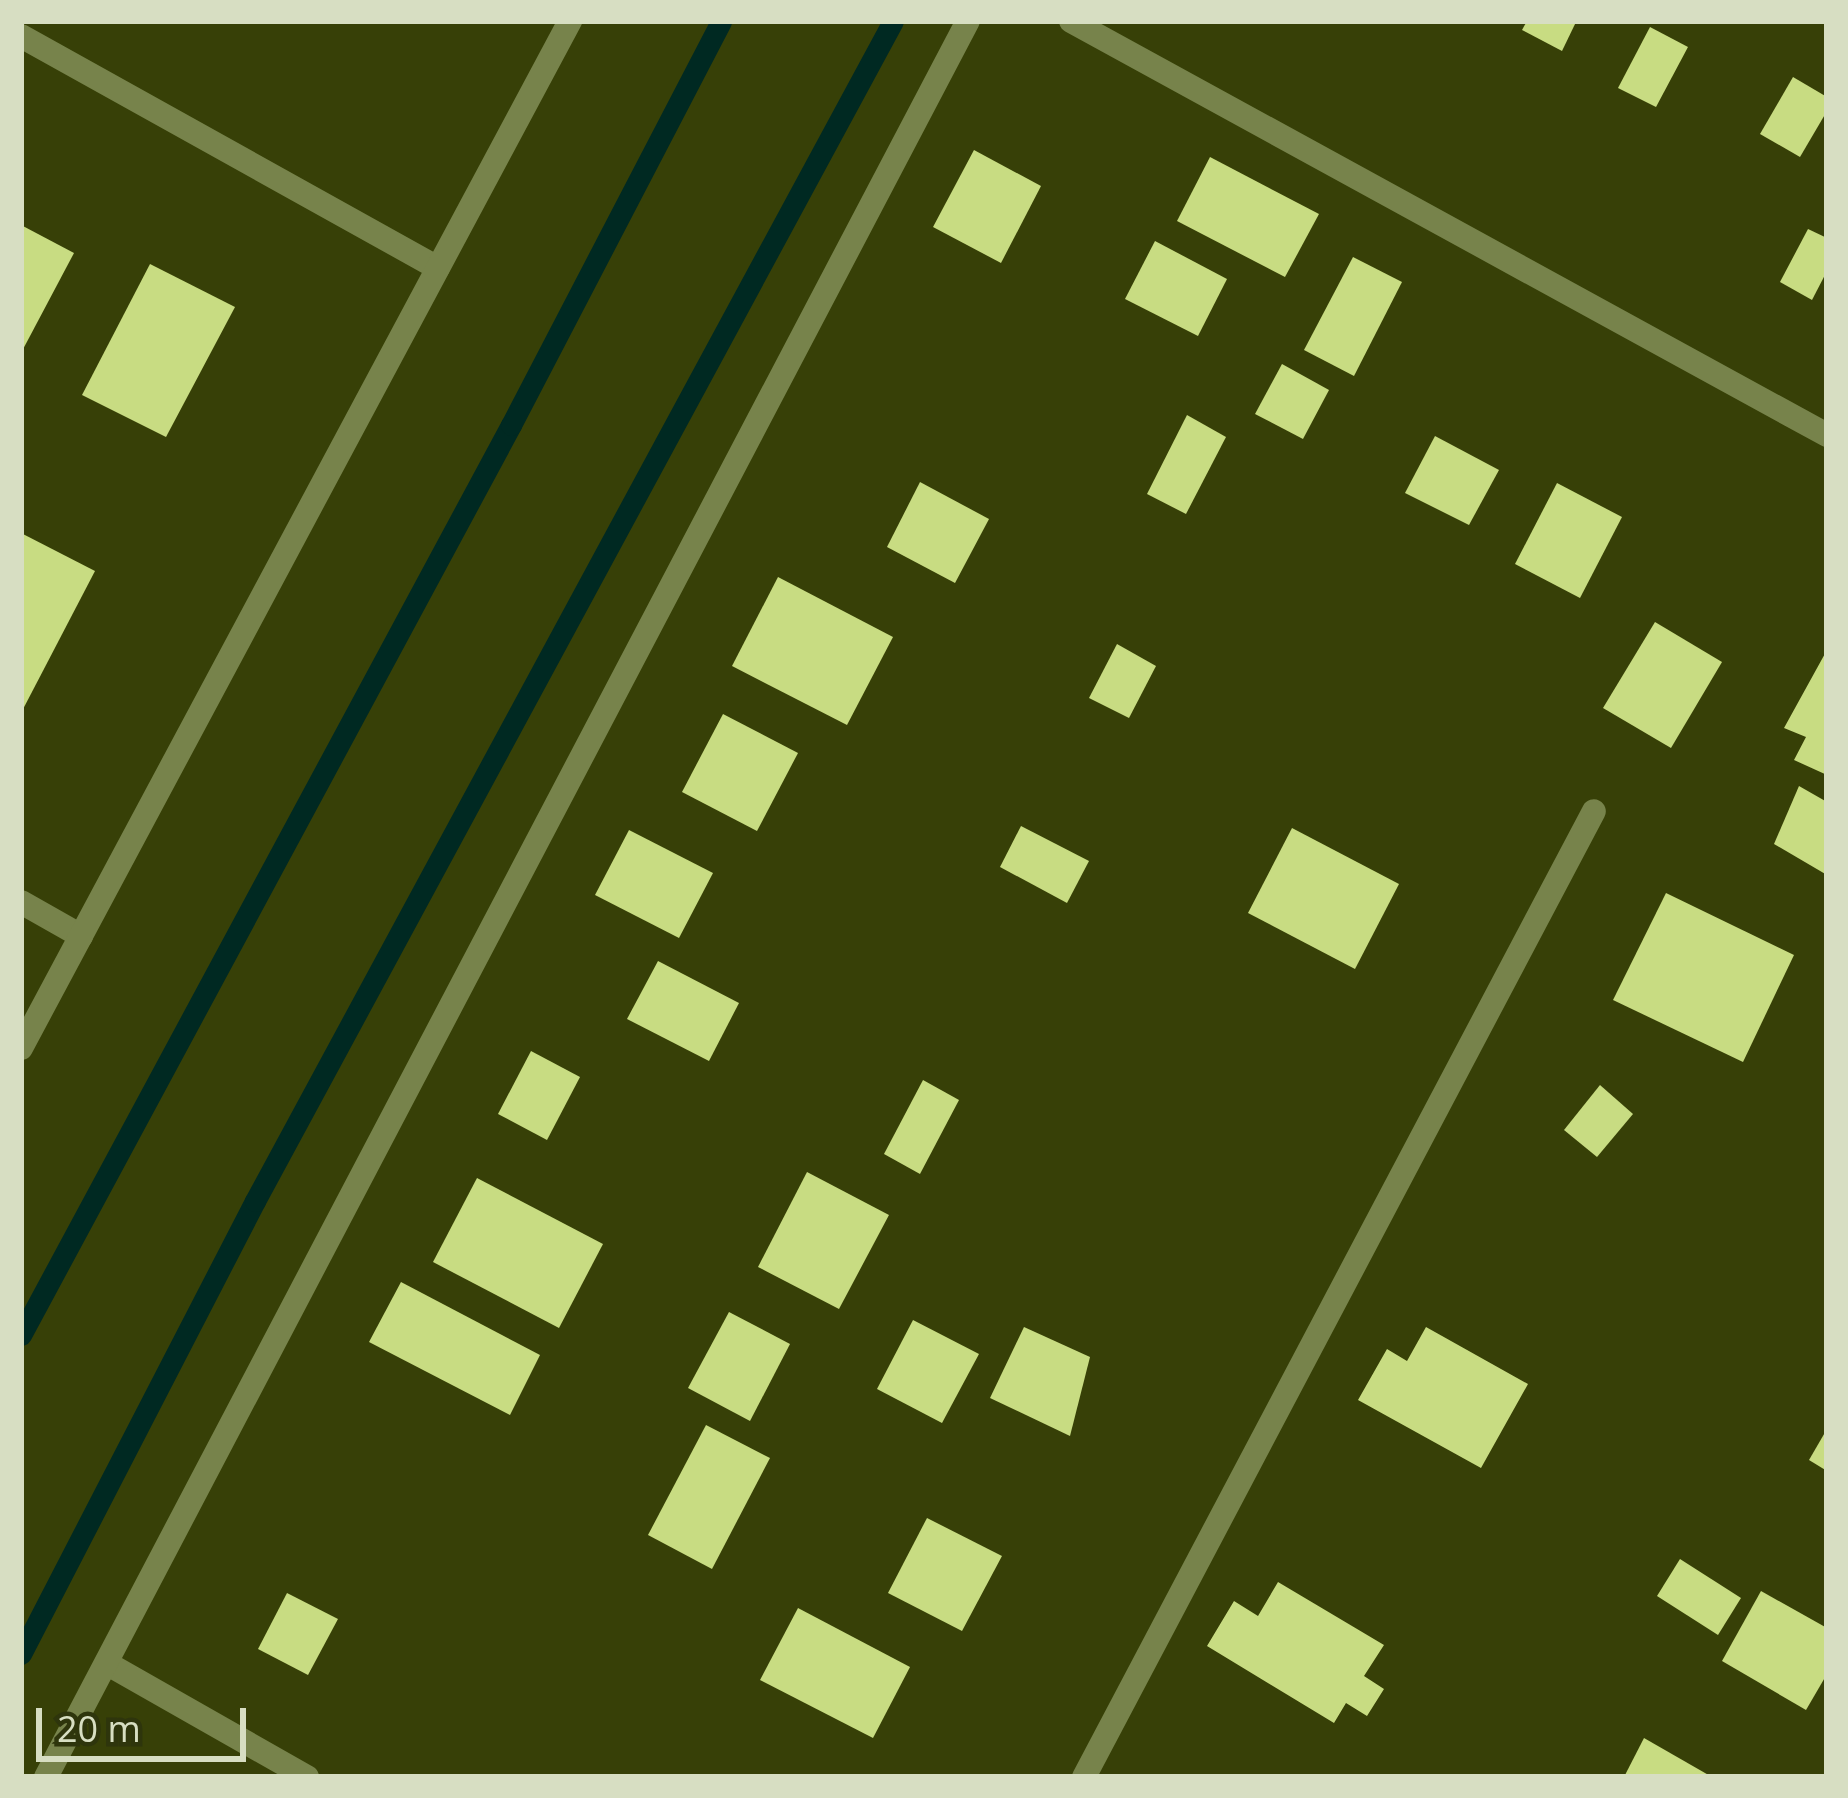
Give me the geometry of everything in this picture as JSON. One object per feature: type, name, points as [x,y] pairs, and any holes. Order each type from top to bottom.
[{"type":"street","points":[[21,1048],[570,21]]},
{"type":"street","points":[[46,1777],[968,21]]},
{"type":"street","points":[[1070,21],[1827,435]]},
{"type":"street","points":[[21,36],[438,268]]},
{"type":"street","points":[[1084,1777],[1594,811]]},
{"type":"street","points":[[21,902],[81,936]]},
{"type":"street","points":[[108,1664],[307,1777]]},
{"type":"building","points":[[1527,21],[1576,22],[1562,51],[1522,30]]},
{"type":"building","points":[[1650,27],[1688,47],[1656,107],[1618,88]]},
{"type":"building","points":[[1793,77],[1827,97],[1827,111],[1800,157],[1760,134]]},
{"type":"building","points":[[974,150],[1041,186],[1001,263],[933,227]]},
{"type":"building","points":[[1210,157],[1319,214],[1285,277],[1177,221]]},
{"type":"building","points":[[21,225],[74,253],[21,353]]},
{"type":"building","points":[[1808,229],[1827,238],[1827,271],[1812,300],[1780,282]]},
{"type":"building","points":[[1155,241],[1227,279],[1198,336],[1125,299]]},
{"type":"building","points":[[1353,257],[1402,282],[1354,376],[1304,350]]},
{"type":"building","points":[[150,264],[235,307],[166,437],[82,395]]},
{"type":"building","points":[[1282,364],[1329,390],[1303,439],[1255,414]]},
{"type":"building","points":[[1187,415],[1226,437],[1186,514],[1147,494]]},
{"type":"building","points":[[1435,436],[1499,470],[1469,525],[1405,493]]},
{"type":"building","points":[[920,482],[989,519],[955,583],[887,547]]},
{"type":"building","points":[[1557,483],[1622,517],[1580,598],[1515,564]]},
{"type":"building","points":[[21,533],[95,571],[21,713]]},
{"type":"building","points":[[778,577],[893,637],[847,725],[732,666]]},
{"type":"building","points":[[1655,622],[1722,662],[1671,748],[1603,708]]},
{"type":"building","points":[[1117,644],[1156,666],[1129,718],[1089,698]]},
{"type":"building","points":[[1827,650],[1827,775],[1794,760],[1806,737],[1784,728]]},
{"type":"building","points":[[723,714],[798,753],[757,831],[682,792]]},
{"type":"building","points":[[1799,786],[1827,802],[1827,875],[1774,844]]},
{"type":"building","points":[[1021,826],[1089,861],[1067,903],[1000,867]]},
{"type":"building","points":[[1292,828],[1399,884],[1355,969],[1248,913]]},
{"type":"building","points":[[629,830],[713,873],[679,938],[595,895]]},
{"type":"building","points":[[1666,893],[1794,955],[1743,1062],[1613,1000]]},
{"type":"building","points":[[658,961],[739,1003],[709,1061],[627,1019]]},
{"type":"building","points":[[531,1051],[580,1077],[547,1140],[498,1114]]},
{"type":"building","points":[[923,1080],[959,1100],[920,1174],[884,1154]]},
{"type":"building","points":[[1600,1085],[1633,1114],[1597,1157],[1564,1130]]},
{"type":"building","points":[[807,1172],[889,1215],[839,1309],[758,1267]]},
{"type":"building","points":[[477,1178],[603,1244],[559,1328],[433,1262]]},
{"type":"building","points":[[401,1282],[540,1355],[510,1415],[369,1342]]},
{"type":"building","points":[[729,1312],[790,1344],[750,1421],[688,1388]]},
{"type":"building","points":[[913,1320],[979,1354],[942,1423],[877,1389]]},
{"type":"building","points":[[1024,1327],[1090,1357],[1070,1436],[990,1398]]},
{"type":"building","points":[[1426,1327],[1528,1384],[1481,1468],[1358,1400],[1387,1349],[1407,1361]]},
{"type":"building","points":[[706,1425],[770,1458],[712,1569],[648,1535]]},
{"type":"building","points":[[1827,1429],[1827,1471],[1809,1460]]},
{"type":"building","points":[[927,1518],[1002,1556],[962,1631],[888,1593]]},
{"type":"building","points":[[1680,1559],[1741,1598],[1718,1635],[1657,1596]]},
{"type":"building","points":[[1278,1582],[1384,1645],[1364,1676],[1384,1689],[1367,1716],[1346,1703],[1334,1723],[1207,1646],[1234,1601],[1258,1616]]},
{"type":"building","points":[[1761,1591],[1827,1628],[1827,1674],[1806,1710],[1722,1661]]},
{"type":"building","points":[[287,1593],[338,1619],[308,1675],[258,1649]]},
{"type":"building","points":[[798,1608],[910,1667],[873,1738],[760,1680]]},
{"type":"building","points":[[1644,1738],[1712,1777],[1624,1777]]},
{"type":"waterway","points":[[21,1335],[511,425],[721,21]]},
{"type":"waterway","points":[[21,1654],[255,1201],[893,21]]}]
